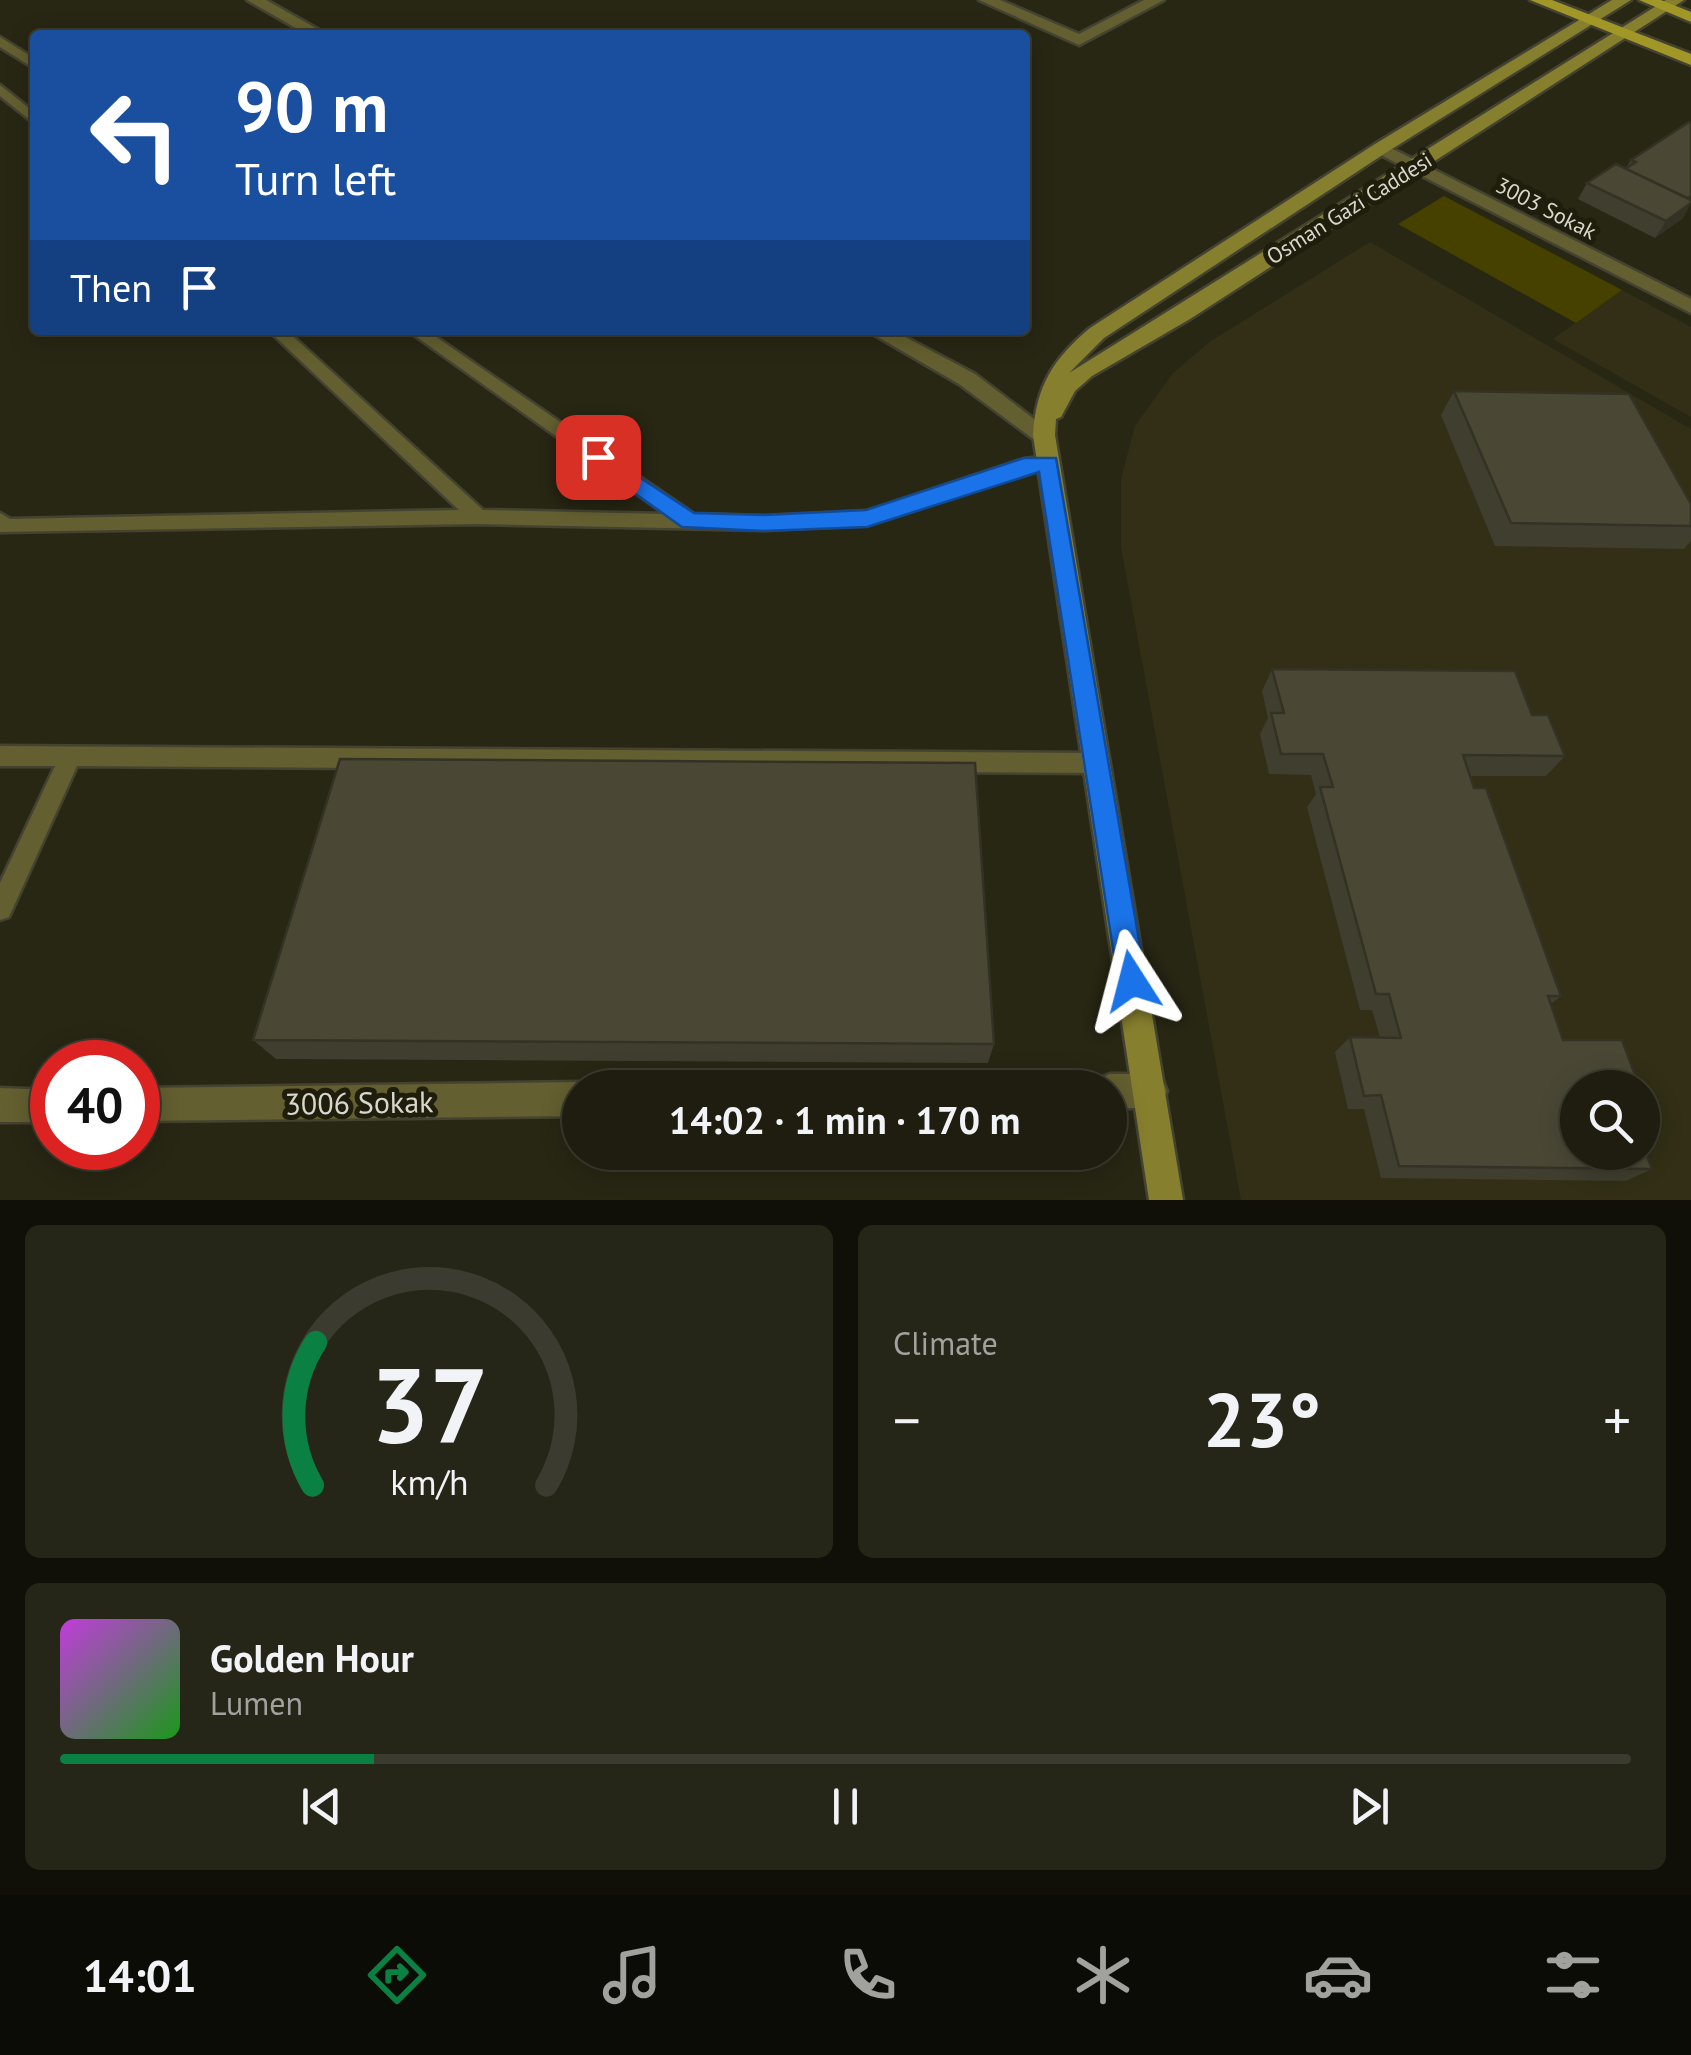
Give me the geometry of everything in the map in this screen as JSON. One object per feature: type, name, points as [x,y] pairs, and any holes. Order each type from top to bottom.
[{"type":"main road","points":[[1538,0],[1691,60]]},
{"type":"main road","points":[[1662,2],[1691,17]]},
{"type":"street","points":[[254,0],[311,30]]},
{"type":"street","points":[[987,0],[1079,40],[1156,0]]},
{"type":"street","name":"Osman Gazi Caddesi","points":[[1166,1200],[1046,450],[1045,403],[1053,376],[1068,356],[1096,333],[1381,148],[1623,0]]},
{"type":"street","name":"Osman Gazi Caddesi","points":[[1046,450],[1066,387],[1084,371],[1183,314],[1416,166],[1624,33],[1662,2]]},
{"type":"street","name":"3003 Sokak","points":[[1381,148],[1691,307]]},
{"type":"street","points":[[885,335],[967,378],[1046,450]]},
{"type":"street","points":[[1127,1091],[1150,1091]]},
{"type":"street","name":"3006 Sokak","points":[[160,1104],[562,1098]]},
{"type":"street","points":[[0,1105],[30,1106]]},
{"type":"lane","points":[[0,41],[30,62]]},
{"type":"lane","points":[[0,89],[30,116]]},
{"type":"lane","points":[[281,335],[478,516]]},
{"type":"lane","points":[[422,335],[689,521]]},
{"type":"lane","points":[[0,520],[4,526],[478,516],[764,523],[867,518],[1024,466],[1046,450]]},
{"type":"lane","points":[[0,756],[1097,763]]},
{"type":"lane","points":[[0,909],[70,757]]},
{"type":"shaded area","points":[[1444,196],[1622,290],[1576,323],[1398,224]]},
{"type":"shaded area","points":[[1370,242],[1691,429],[1691,1200],[1241,1200],[1121,547],[1121,479],[1135,426],[1173,373],[1211,341]]},
{"type":"shaded area","points":[[1622,290],[1691,327],[1691,417],[1553,339]]},
{"type":"building","points":[[1689,122],[1691,196],[1687,198],[1625,169],[1636,162],[1631,160]]},
{"type":"building","points":[[1616,164],[1691,203],[1666,221],[1587,183]]},
{"type":"building","points":[[1454,391],[1629,394],[1691,504],[1691,526],[1511,523]]},
{"type":"building","points":[[1272,669],[1515,671],[1532,715],[1548,715],[1565,756],[1463,755],[1474,788],[1486,788],[1561,996],[1548,996],[1563,1040],[1622,1040],[1633,1070],[1560,1070],[1560,1168],[1399,1166],[1381,1095],[1364,1096],[1350,1037],[1401,1038],[1389,994],[1376,994],[1320,787],[1333,787],[1323,754],[1281,754],[1271,713],[1284,713]]},
{"type":"building","points":[[340,759],[975,763],[994,1044],[253,1040]]},
{"type":"route","points":[[598,457],[689,521],[764,523],[867,518],[1024,466],[1048,464],[1132,981]]}]
